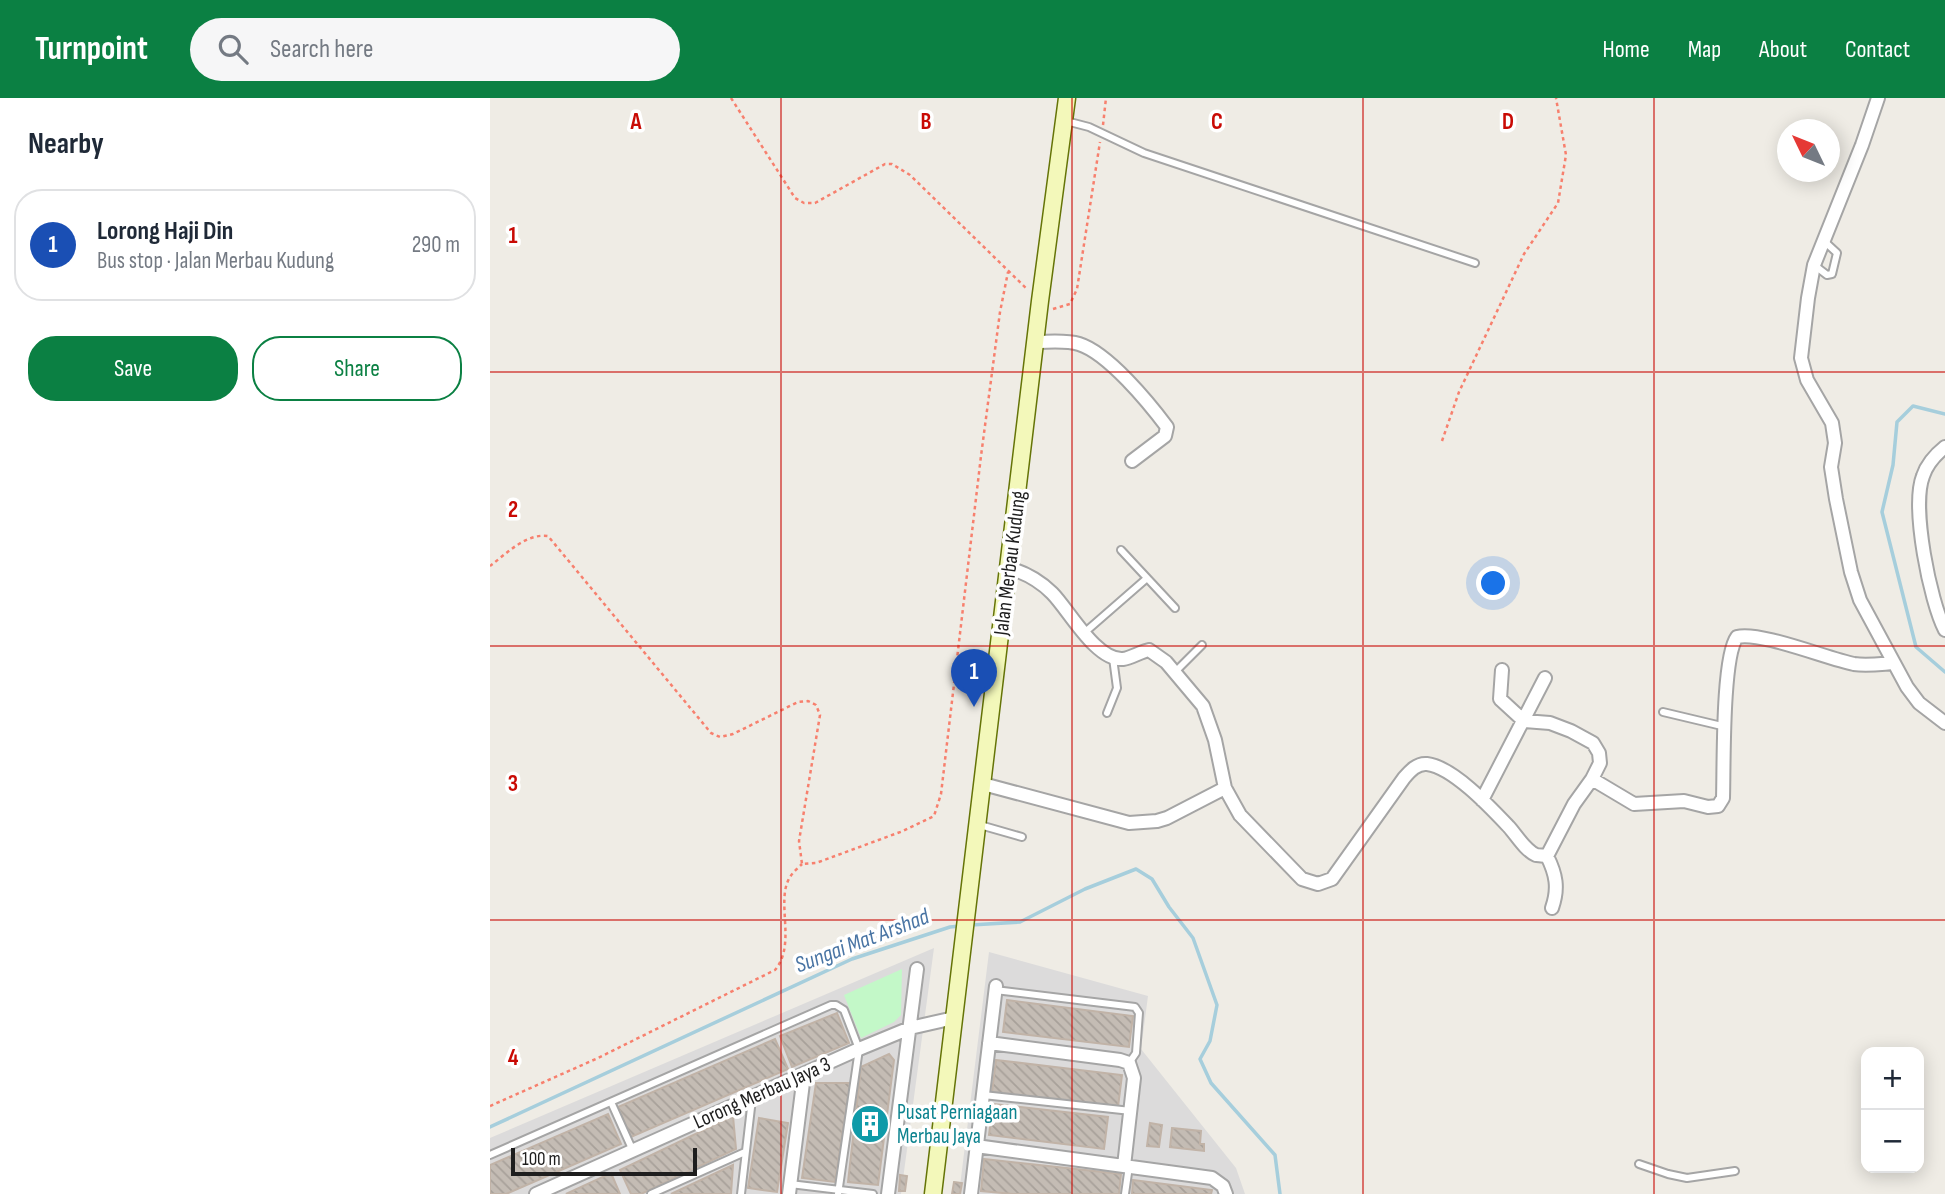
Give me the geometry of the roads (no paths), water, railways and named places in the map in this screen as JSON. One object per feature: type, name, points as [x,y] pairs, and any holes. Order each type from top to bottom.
[{"type":"main road","name":"Jalan Merbau Kudung","points":[[933,1194],[1035,342],[1067,98]]},
{"type":"street","points":[[1878,98],[1815,265],[1801,358],[1807,380],[1832,423],[1835,443],[1831,467],[1851,572],[1860,600],[1907,687],[1919,703],[1945,723]]},
{"type":"street","points":[[1035,342],[1080,344],[1096,352],[1138,391],[1167,427],[1165,436],[1132,461]]},
{"type":"street","points":[[1945,447],[1929,463],[1922,478],[1918,499],[1928,581],[1937,615],[1945,630]]},
{"type":"street","points":[[1009,568],[1028,573],[1052,593],[1098,648],[1113,658],[1124,659],[1149,650],[1175,672],[1203,706],[1215,740],[1225,788],[1240,815],[1303,879],[1318,884],[1332,879],[1384,803],[1413,768],[1425,764],[1442,769],[1482,800],[1527,848],[1537,855],[1547,856]]},
{"type":"street","points":[[1592,779],[1634,804],[1684,801],[1708,807],[1717,806],[1723,798],[1730,653],[1737,637],[1745,635],[1857,664],[1893,663]]},
{"type":"street","points":[[1502,670],[1500,699],[1524,721],[1550,723],[1572,731],[1593,743],[1599,752],[1600,763],[1574,804],[1547,856]]},
{"type":"street","points":[[1482,800],[1545,678]]},
{"type":"street","points":[[983,784],[1129,823],[1167,818],[1225,788]]},
{"type":"street","points":[[1547,856],[1557,878],[1552,908]]},
{"type":"street","points":[[888,1194],[917,969]]},
{"type":"street","points":[[971,1194],[995,988]]},
{"type":"street","name":"Lorong Merbau Jaya 3","points":[[536,1194],[859,1049],[910,1028],[954,1018]]},
{"type":"street","points":[[989,1043],[1129,1063],[1135,1078],[1127,1166]]},
{"type":"street","points":[[790,1189],[804,1074]]},
{"type":"street","points":[[976,1146],[1212,1178],[1223,1186],[1226,1194]]},
{"type":"lane","points":[[1064,121],[1089,127],[1101,135],[1144,153],[1475,263]]},
{"type":"lane","points":[[1815,265],[1827,275],[1832,274],[1837,253],[1824,242]]},
{"type":"lane","points":[[1121,550],[1175,608]]},
{"type":"lane","points":[[1084,633],[1146,579]]},
{"type":"lane","points":[[1175,672],[1202,645]]},
{"type":"lane","points":[[1107,713],[1117,688],[1113,658]]},
{"type":"lane","points":[[1663,712],[1726,727]]},
{"type":"lane","points":[[978,824],[1022,837]]},
{"type":"lane","points":[[995,988],[1135,1007],[1139,1013],[1136,1053],[1129,1063]]},
{"type":"lane","points":[[490,1155],[831,1005],[841,1006],[859,1049],[838,1192]]},
{"type":"lane","points":[[982,1095],[1131,1111]]},
{"type":"lane","points":[[741,1194],[752,1098]]},
{"type":"lane","points":[[611,1102],[633,1151]]},
{"type":"lane","points":[[651,1194],[745,1152]]},
{"type":"lane","points":[[1639,1164],[1687,1178],[1735,1171]]},
{"type":"lane","points":[[1125,1194],[1127,1166]]},
{"type":"lane","points":[[790,1189],[873,1194]]},
{"type":"waterway","points":[[1945,414],[1913,406],[1897,422],[1893,465],[1882,512],[1916,647],[1945,672]]},
{"type":"waterway","name":"Sungai Mat Arshad","points":[[971,925],[1020,922],[1085,889],[1136,869],[1152,879],[1193,938],[1217,1005],[1210,1041],[1200,1059],[1211,1083],[1275,1155],[1280,1194]]},
{"type":"waterway","name":"Sungai Mat Arshad","points":[[490,1127],[852,959],[960,926]]},
{"type":"place","name":"Lorong Haji Din","points":[[974,707]]},
{"type":"place","name":"Pusat Perniagaan Merbau Jaya","points":[[870,1124]]}]
